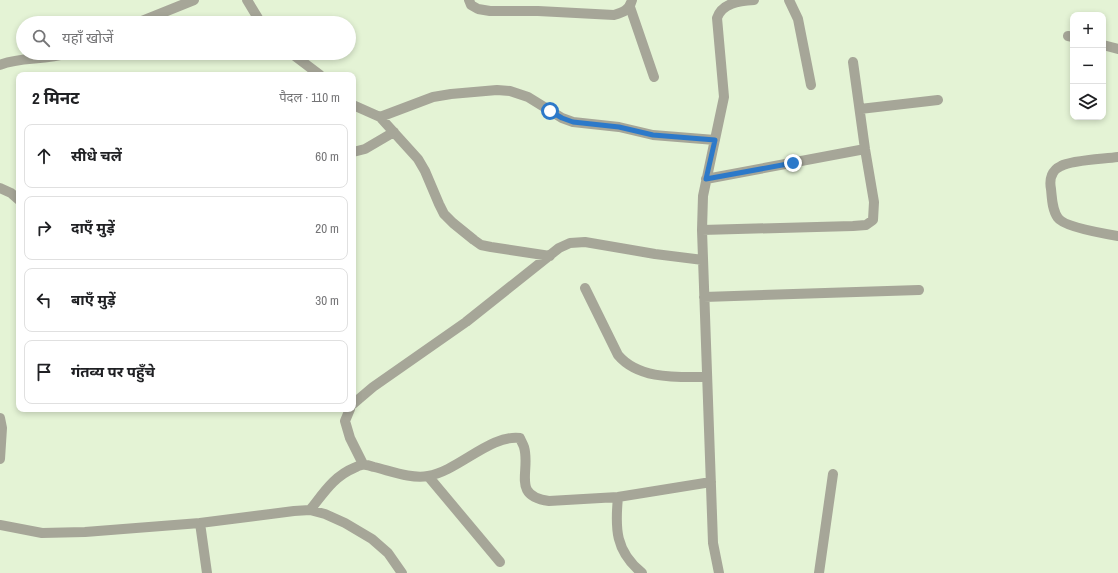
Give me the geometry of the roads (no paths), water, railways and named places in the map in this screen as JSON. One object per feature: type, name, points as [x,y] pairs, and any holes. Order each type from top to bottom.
[{"type":"street","points":[[154,16],[194,0]]},
{"type":"street","points":[[247,0],[257,16]]},
{"type":"street","points":[[469,0],[471,5],[478,9],[490,11],[538,11],[614,15],[623,12],[631,4],[654,77]]},
{"type":"street","points":[[538,0],[538,11]]},
{"type":"street","points":[[719,573],[713,543],[702,230],[703,196],[724,97],[717,18],[719,13],[729,2],[754,0]]},
{"type":"street","points":[[789,0],[798,19],[812,85]]},
{"type":"street","points":[[1106,46],[1118,49]]},
{"type":"street","points":[[0,65],[17,60]]},
{"type":"street","points":[[300,60],[316,72]]},
{"type":"street","points":[[702,230],[866,225],[873,220],[875,212],[874,202],[853,62]]},
{"type":"street","points":[[380,117],[433,97],[497,90],[510,91],[528,97],[562,118],[573,122],[619,127],[653,135],[715,140]]},
{"type":"street","points":[[860,109],[938,100]]},
{"type":"street","points":[[356,106],[380,117],[394,132],[418,160],[425,171],[444,214],[452,223],[474,240],[481,245],[550,256]]},
{"type":"street","points":[[356,151],[365,149],[394,132]]},
{"type":"street","points":[[706,179],[865,149]]},
{"type":"street","points":[[1118,158],[1069,163],[1060,166],[1053,172],[1049,181],[1054,211],[1062,223],[1098,233],[1118,236]]},
{"type":"street","points":[[0,188],[11,193],[16,197]]},
{"type":"street","points":[[356,401],[373,387],[466,322],[559,248],[570,243],[585,242],[655,254],[703,260]]},
{"type":"street","points":[[585,288],[618,355],[623,361],[644,372],[657,375],[707,377]]},
{"type":"street","points":[[704,297],[919,290]]},
{"type":"street","points":[[349,412],[345,421],[350,438],[363,464]]},
{"type":"street","points":[[0,418],[2,428],[0,459]]},
{"type":"street","points":[[310,510],[340,475],[363,464],[415,477],[428,476],[444,471],[499,441],[512,437],[520,438],[524,447],[526,460],[524,482],[529,494],[537,500],[549,501],[618,497],[711,482]]},
{"type":"street","points":[[819,573],[833,474]]},
{"type":"street","points":[[428,476],[500,562]]},
{"type":"street","points":[[618,497],[616,516],[617,534],[623,551],[632,565],[642,573]]},
{"type":"street","points":[[0,525],[42,532],[85,532],[200,523],[310,510],[325,514],[345,523],[372,539],[388,553],[402,573]]},
{"type":"street","points":[[200,523],[207,573]]}]
